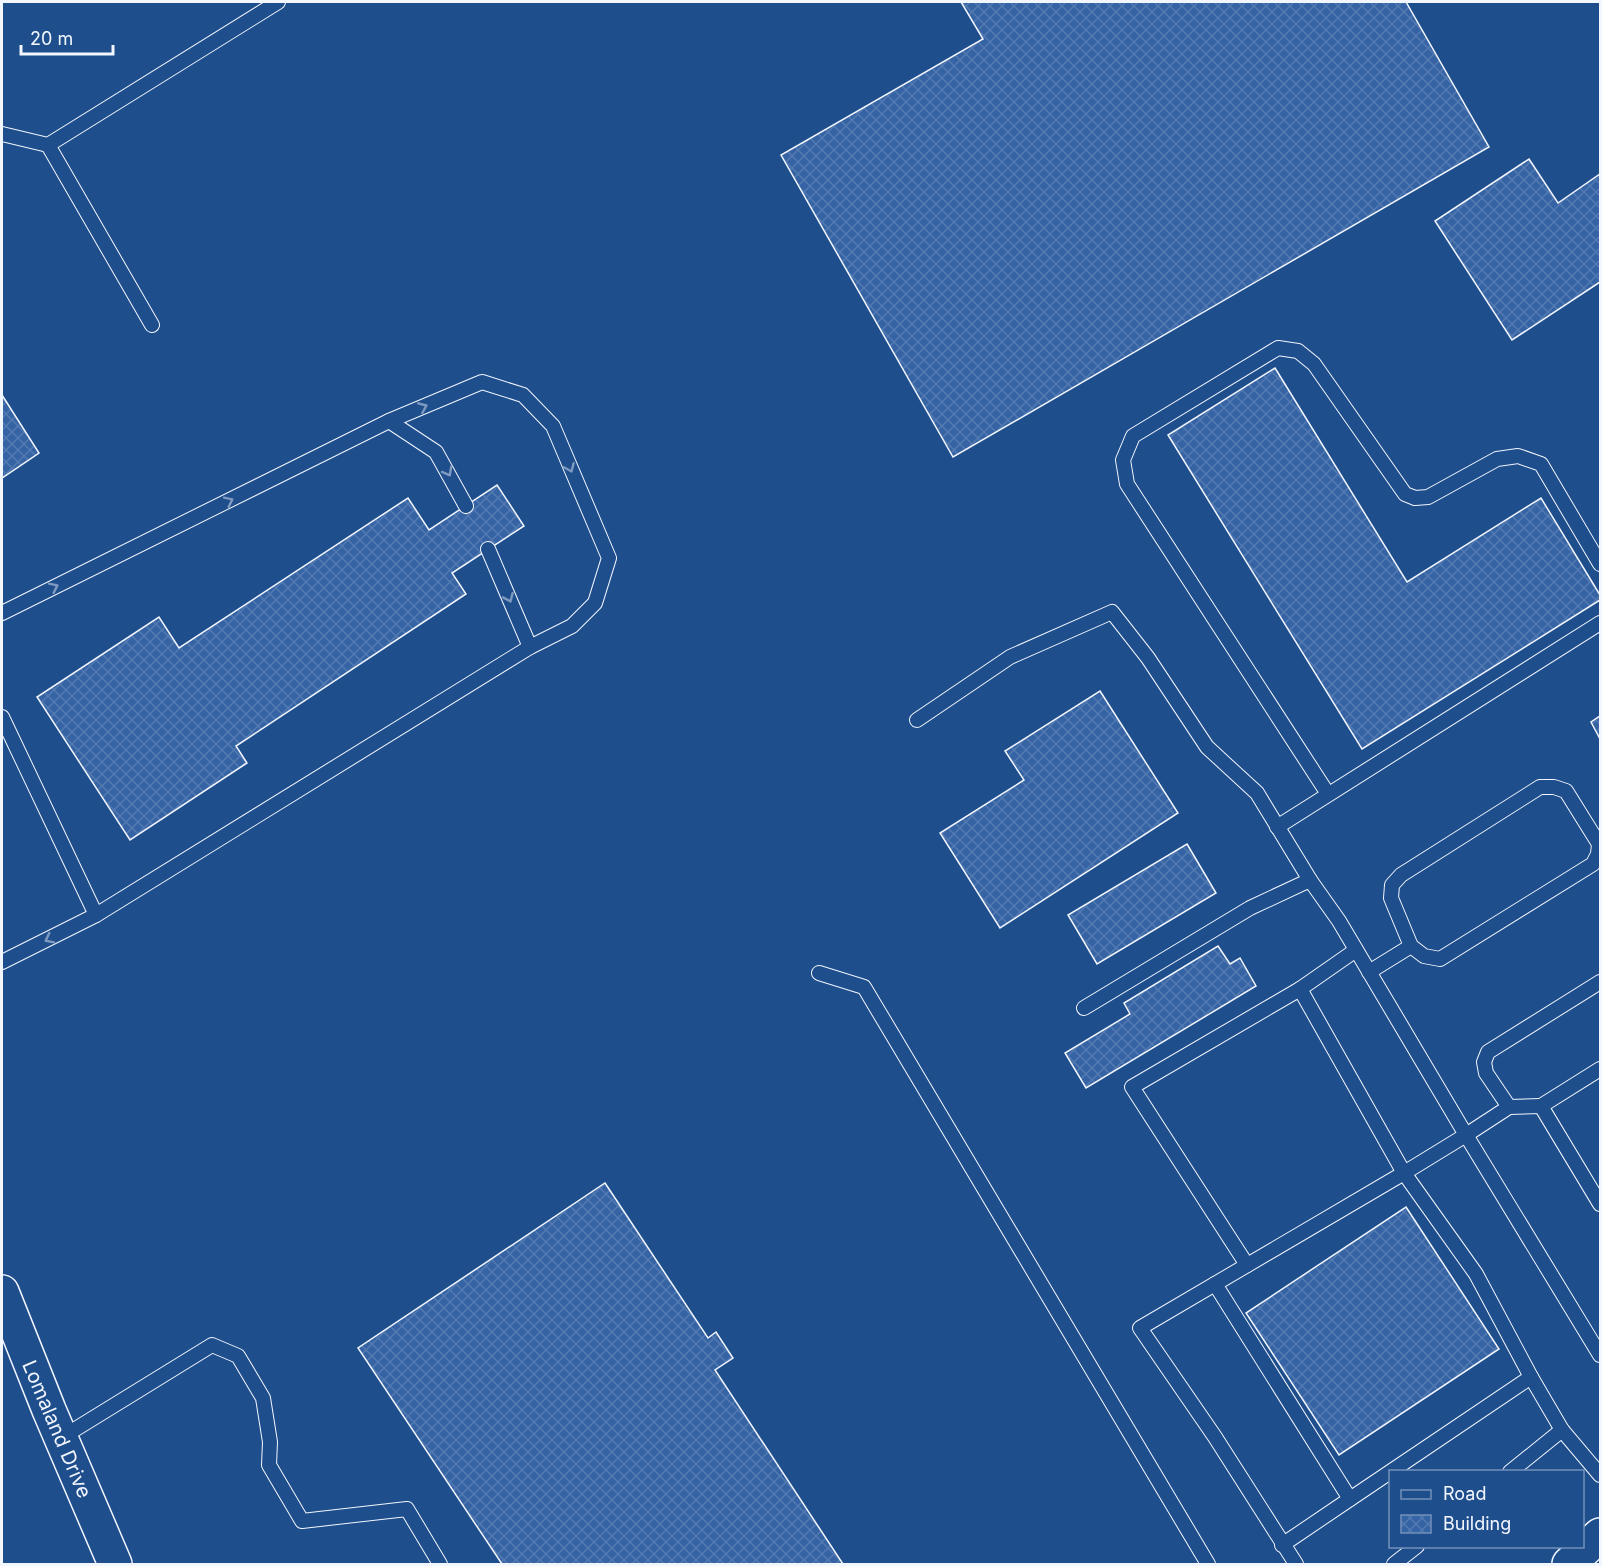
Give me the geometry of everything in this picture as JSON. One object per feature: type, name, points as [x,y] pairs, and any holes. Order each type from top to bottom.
[{"type":"street","name":"Lomaland Drive","points":[[2,1292],[115,1564]]},
{"type":"lane","points":[[2,134],[48,145],[278,2]]},
{"type":"lane","points":[[48,145],[152,325]]},
{"type":"lane","points":[[1328,794],[1127,484],[1123,460],[1133,436],[1278,348],[1298,351],[1314,363],[1405,494],[1415,498],[1428,497],[1497,459],[1518,456],[1540,464],[1600,564]]},
{"type":"lane","points":[[2,613],[389,421],[482,382],[523,395],[553,426],[609,558],[595,603],[572,626],[530,647],[96,915],[2,962]]},
{"type":"lane","points":[[389,421],[436,452],[466,506]]},
{"type":"lane","points":[[488,549],[530,647]]},
{"type":"lane","points":[[917,720],[1010,657],[1112,612],[1148,658],[1207,747],[1257,794],[1310,880],[1339,921],[1600,1355]]},
{"type":"lane","points":[[1277,827],[1600,623]]},
{"type":"lane","points":[[2,717],[96,915]]},
{"type":"lane","points":[[1540,787],[1554,787],[1566,791],[1599,844],[1598,854],[1593,864],[1440,959],[1424,956],[1411,946],[1391,898],[1392,885],[1401,874],[1540,787]]},
{"type":"lane","points":[[1083,1008],[1250,908],[1310,880]]},
{"type":"lane","points":[[1369,972],[1411,946]]},
{"type":"lane","points":[[1247,1265],[1132,1087],[1300,989],[1356,950]]},
{"type":"lane","points":[[819,973],[864,987],[1208,1564]]},
{"type":"lane","points":[[1509,1107],[1486,1073],[1484,1062],[1488,1052],[1600,982]]},
{"type":"lane","points":[[1300,989],[1404,1173],[1476,1274],[1562,1430],[1600,1475]]},
{"type":"lane","points":[[1296,1564],[1215,1437],[1140,1328],[1404,1173],[1509,1107],[1541,1106],[1600,1069]]},
{"type":"lane","points":[[1541,1106],[1600,1204]]},
{"type":"lane","points":[[1215,1284],[1350,1499]]},
{"type":"lane","points":[[61,1438],[212,1345],[238,1356],[263,1398],[270,1442],[269,1465],[302,1521],[407,1509],[440,1564]]},
{"type":"lane","points":[[1393,1470],[1531,1377]]},
{"type":"lane","points":[[1512,1470],[1562,1430]]},
{"type":"lane","points":[[1282,1545],[1389,1473]]},
{"type":"lane","points":[[1394,1564],[1414,1548]]},
{"type":"building","points":[[961,2],[1406,2],[1489,147],[953,457],[781,155],[983,39]]},
{"type":"building","points":[[1529,159],[1558,203],[1600,174],[1600,282],[1512,340],[1435,221]]},
{"type":"building","points":[[1275,368],[1407,582],[1541,498],[1600,595],[1600,600],[1362,749],[1168,435]]},
{"type":"building","points":[[2,395],[39,453],[2,478]]},
{"type":"building","points":[[497,485],[524,526],[452,573],[466,594],[236,746],[247,763],[130,840],[37,697],[159,617],[179,648],[408,498],[429,530]]},
{"type":"building","points":[[1100,691],[1178,813],[1000,928],[940,833],[1024,780],[1005,751]]},
{"type":"building","points":[[1600,716],[1600,739],[1591,722]]},
{"type":"building","points":[[1187,844],[1216,893],[1097,964],[1068,915]]},
{"type":"building","points":[[1218,946],[1230,964],[1240,958],[1256,986],[1086,1088],[1065,1053],[1130,1014],[1124,1003]]},
{"type":"building","points":[[605,1183],[708,1338],[716,1332],[733,1358],[715,1370],[843,1564],[502,1564],[358,1348]]},
{"type":"building","points":[[1406,1207],[1499,1349],[1339,1455],[1246,1313]]}]
